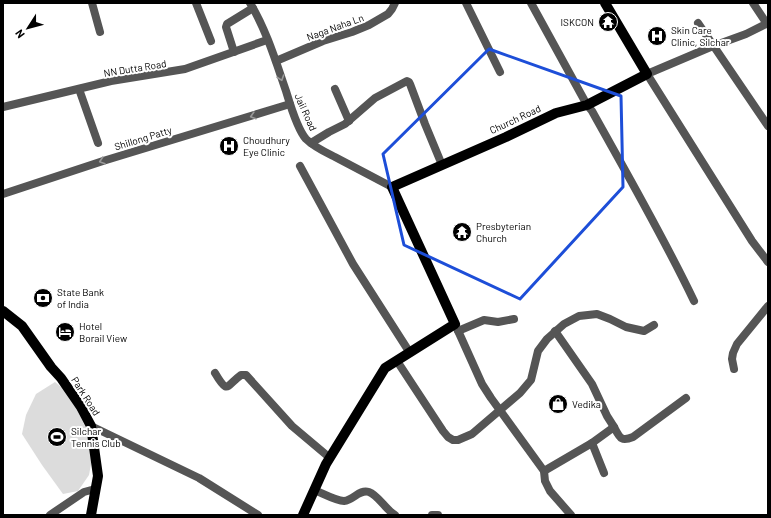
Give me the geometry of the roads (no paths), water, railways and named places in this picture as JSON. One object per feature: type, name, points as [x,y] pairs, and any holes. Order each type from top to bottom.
[{"type":"main road","points":[[605,3],[647,74]]},
{"type":"main road","name":"Church Road","points":[[392,187],[506,137],[556,113],[587,105],[647,74]]},
{"type":"main road","points":[[303,515],[326,464],[385,368],[457,328],[392,187]]},
{"type":"main road","name":"Park Road","points":[[3,310],[22,326],[51,367],[61,378],[81,407],[91,426],[98,476],[90,515]]},
{"type":"street","points":[[92,3],[100,32]]},
{"type":"street","points":[[196,3],[210,41]]},
{"type":"street","name":"Naga Naha Ln","points":[[276,61],[323,41],[369,25],[388,14],[394,3]]},
{"type":"street","points":[[466,3],[500,72]]},
{"type":"street","points":[[531,3],[675,260],[694,301]]},
{"type":"street","points":[[753,3],[768,24],[647,74],[752,241],[768,262]]},
{"type":"street","points":[[234,52],[226,27],[227,24],[251,5]]},
{"type":"street","name":"Jail Road","points":[[251,5],[276,61],[290,104],[307,140],[365,174],[392,187]]},
{"type":"street","points":[[698,23],[768,126]]},
{"type":"street","name":"NN Dutta Road","points":[[3,107],[124,79],[185,69],[267,40]]},
{"type":"street","points":[[311,143],[345,124],[376,98],[406,81],[409,82],[442,165]]},
{"type":"street","points":[[78,89],[98,143]]},
{"type":"street","points":[[335,89],[349,121]]},
{"type":"street","name":"Shillong Patty","points":[[3,194],[103,161],[290,104]]},
{"type":"street","points":[[300,166],[353,264],[410,353]]},
{"type":"street","points":[[734,369],[732,359],[737,344],[768,306]]},
{"type":"street","points":[[396,361],[443,432],[453,440],[458,440],[472,434],[520,393],[531,380],[538,350],[555,331],[564,324],[579,316],[597,314],[626,327],[644,331],[654,325]]},
{"type":"street","points":[[514,319],[498,322],[484,320],[457,328],[482,384],[499,410],[544,471],[545,482],[550,491],[571,515]]},
{"type":"street","points":[[555,331],[592,384],[607,416],[621,439],[627,440],[633,437],[686,398]]},
{"type":"street","points":[[215,373],[221,384],[227,387],[241,375],[246,375],[292,426],[330,458]]},
{"type":"street","points":[[91,426],[199,478],[258,515]]},
{"type":"street","points":[[544,471],[592,443],[614,427]]},
{"type":"street","points":[[592,443],[604,473]]},
{"type":"street","points":[[50,515],[84,492],[95,490]]},
{"type":"street","points":[[314,490],[343,501],[361,492],[367,491],[372,493],[395,515]]},
{"type":"street","points":[[432,515],[438,515]]},
{"type":"place","name":"ISKCON","points":[[608,22]]},
{"type":"place","name":"Skin Care Clinic, Silchar","points":[[657,36]]},
{"type":"place","name":"Choudhury Eye Clinic","points":[[229,146]]},
{"type":"place","name":"Presbyterian Church","points":[[462,232]]},
{"type":"place","name":"State Bank of India","points":[[43,298]]},
{"type":"place","name":"Hotel Borail View","points":[[65,332]]},
{"type":"place","name":"Vedika","points":[[558,404]]},
{"type":"place","name":"Silchar Tennis Club","points":[[57,437]]}]
